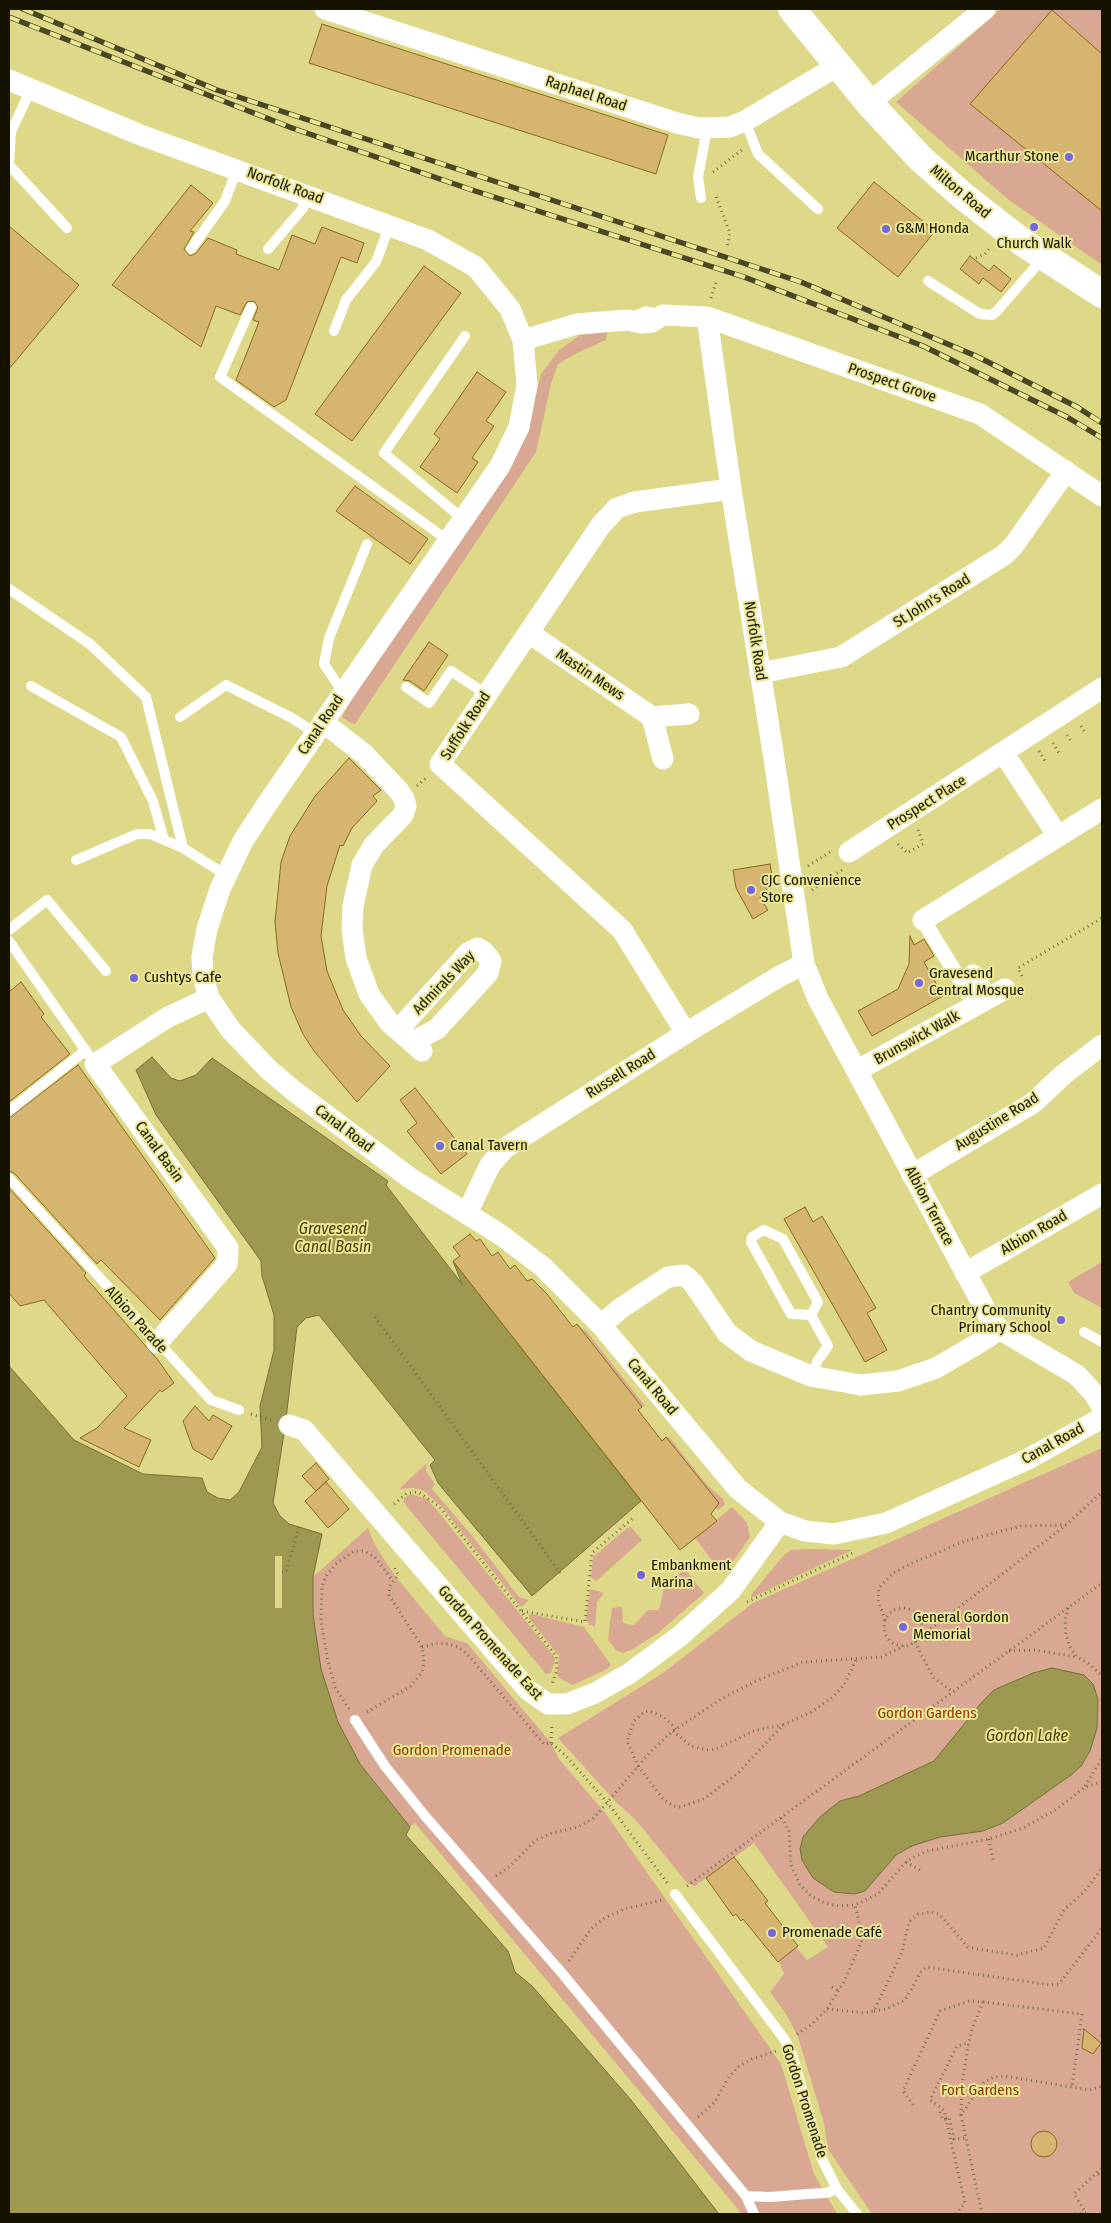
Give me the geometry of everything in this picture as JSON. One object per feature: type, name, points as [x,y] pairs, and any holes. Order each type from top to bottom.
[{"type":"main road","name":"Milton Road","points":[[792,9],[869,103],[920,158],[962,196],[1043,258],[1102,294]]},
{"type":"street","name":"Raphael Road","points":[[325,9],[677,123],[707,129],[730,127],[745,121],[839,65]]},
{"type":"street","points":[[869,103],[985,9]]},
{"type":"street","name":"Norfolk Road","points":[[9,80],[138,134],[390,224],[428,240],[476,267],[510,309],[523,340]]},
{"type":"street","name":"Prospect Grove","points":[[523,340],[577,324],[627,320],[640,323],[652,322],[663,315],[707,317],[980,414],[1102,496]]},
{"type":"street","name":"Norfolk Road","points":[[707,317],[731,489],[804,964]]},
{"type":"street","name":"Canal Road","points":[[523,340],[527,385],[519,427],[500,466],[260,814],[226,875],[212,910],[203,951],[203,976],[209,998],[230,1029],[274,1075],[410,1178],[501,1235],[543,1267],[601,1325],[738,1489],[761,1509],[780,1522],[805,1531],[834,1534],[886,1523],[1026,1460],[1102,1418]]},
{"type":"street","name":"St John's Road","points":[[760,673],[841,657],[1001,557],[1014,545],[1066,471]]},
{"type":"street","name":"Suffolk Road","points":[[686,1033],[622,930],[440,764],[601,525],[617,508],[634,502],[731,489]]},
{"type":"street","name":"Mastin Mews","points":[[528,633],[652,717]]},
{"type":"street","name":"Prospect Place","points":[[849,852],[1004,754],[1102,688]]},
{"type":"street","points":[[663,759],[652,717],[690,714]]},
{"type":"street","points":[[319,728],[364,754],[399,791],[404,799],[406,806],[403,814],[374,845],[362,866],[352,906],[352,920],[356,958],[364,982],[382,1013],[410,1041]]},
{"type":"street","points":[[1004,754],[1058,836]]},
{"type":"street","points":[[923,920],[1102,809]]},
{"type":"street","name":"Brunswick Walk","points":[[858,1070],[989,998],[923,920]]},
{"type":"street","name":"Russell Road","points":[[467,1213],[490,1166],[505,1148],[686,1033],[780,976],[804,964]]},
{"type":"street","name":"Albion Terrace","points":[[804,964],[818,999],[858,1070],[991,1320],[999,1329],[1077,1375],[1092,1390],[1102,1407]]},
{"type":"street","points":[[973,975],[989,998]]},
{"type":"street","points":[[90,1057],[209,998]]},
{"type":"street","name":"Augustine Road","points":[[912,1174],[1033,1103],[1064,1074],[1102,1046]]},
{"type":"street","name":"Canal Basin","points":[[90,1057],[228,1248],[227,1264],[157,1343]]},
{"type":"street","name":"Albion Road","points":[[966,1273],[1102,1194]]},
{"type":"street","points":[[601,1325],[621,1308],[668,1277],[684,1275],[693,1283],[719,1323],[736,1341],[755,1353],[811,1376],[861,1385],[913,1377],[943,1364],[999,1329]]},
{"type":"street","name":"Gordon Promenade East","points":[[288,1425],[304,1430],[528,1690],[542,1702],[553,1705],[570,1703],[624,1677],[680,1636],[737,1584],[780,1522]]},
{"type":"lane","points":[[31,89],[11,132],[9,166],[66,228]]},
{"type":"lane","points":[[745,121],[758,154],[818,209]]},
{"type":"lane","points":[[701,198],[698,177],[707,129]]},
{"type":"lane","points":[[191,249],[225,201],[237,169]]},
{"type":"lane","points":[[268,249],[303,208],[305,193]]},
{"type":"lane","points":[[334,331],[346,300],[376,262],[390,224]]},
{"type":"lane","points":[[928,281],[980,314],[992,315],[1043,258]]},
{"type":"lane","points":[[251,307],[220,377],[449,540]]},
{"type":"lane","points":[[463,519],[384,453],[465,336]]},
{"type":"lane","points":[[345,690],[338,684],[324,664],[329,638],[367,544]]},
{"type":"lane","points":[[9,589],[90,644],[146,697],[183,848]]},
{"type":"lane","points":[[406,687],[429,702],[451,671],[486,694]]},
{"type":"lane","points":[[180,717],[226,685],[292,718],[319,728]]},
{"type":"lane","points":[[31,686],[121,737],[153,801],[164,840]]},
{"type":"lane","points":[[76,860],[137,834],[150,834],[183,848],[226,875]]},
{"type":"lane","points":[[9,930],[47,900],[106,971]]},
{"type":"lane","points":[[9,941],[12,952],[90,1057],[9,1111]]},
{"type":"lane","name":"Albion Parade","points":[[9,1178],[157,1343],[211,1400],[239,1410]]},
{"type":"lane","points":[[766,1230],[783,1239],[818,1302],[811,1315],[791,1314],[751,1242],[752,1237],[766,1230]]},
{"type":"lane","points":[[811,1315],[828,1346],[818,1360],[811,1376]]},
{"type":"lane","points":[[1084,1332],[1102,1342]]},
{"type":"lane","points":[[355,1720],[385,1766],[561,1972],[746,2196],[754,2214]]},
{"type":"lane","name":"Gordon Promenade","points":[[675,1894],[786,2043],[821,2157],[837,2189],[857,2214]]},
{"type":"lane","points":[[746,2196],[770,2197],[817,2194],[837,2189]]},
{"type":"path","points":[[726,222],[730,235],[727,248]]},
{"type":"path","points":[[976,258],[985,254],[995,242]]},
{"type":"path","points":[[404,799],[440,764]]},
{"type":"path","points":[[989,998],[1023,979],[1018,968],[1102,918]]},
{"type":"path","points":[[375,1317],[560,1573]]},
{"type":"path","points":[[239,1410],[288,1425]]},
{"type":"path","points":[[378,1517],[407,1493],[418,1492],[439,1506],[556,1656],[557,1669],[549,1693],[553,1705]]},
{"type":"path","points":[[485,1883],[509,1866],[536,1840],[552,1833],[570,1830],[586,1823],[598,1814],[638,1766],[674,1730],[721,1700],[780,1670],[816,1660],[856,1660],[881,1657],[915,1642],[1066,1525],[1102,1492]]},
{"type":"path","points":[[522,1611],[585,1622],[592,1553],[632,1519]]},
{"type":"path","points":[[904,1646],[889,1641],[884,1630],[885,1620],[878,1600],[879,1588],[893,1573],[965,1541],[1021,1526],[1066,1525]]},
{"type":"path","points":[[282,1572],[286,1572],[299,1527]]},
{"type":"path","points":[[393,1581],[375,1557],[364,1551],[354,1551],[336,1564],[326,1576],[322,1586],[321,1622],[328,1661],[335,1687],[355,1720],[403,1691],[418,1678],[424,1663],[422,1647],[389,1595],[393,1581],[397,1578]]},
{"type":"path","points":[[746,1603],[856,1551]]},
{"type":"path","points":[[561,1972],[591,1930],[603,1919],[624,1909],[656,1903],[675,1894],[1102,1583]]},
{"type":"path","points":[[885,1620],[896,1609],[902,1608],[914,1611],[921,1622],[922,1628],[919,1638]]},
{"type":"path","points":[[1068,1608],[1065,1620],[1066,1635],[1077,1657]]},
{"type":"path","points":[[422,1647],[438,1642],[458,1647],[467,1654],[544,1744],[551,1743],[565,1755],[607,1802],[643,1848],[675,1894]]},
{"type":"path","points":[[915,1642],[933,1677],[953,1692]]},
{"type":"path","points":[[1009,1651],[1035,1650],[1077,1657],[1088,1663],[1102,1676]]},
{"type":"path","points":[[783,1725],[738,1773],[704,1799],[687,1806],[673,1806],[668,1803],[638,1766],[627,1741],[631,1728],[639,1716],[649,1711],[658,1714],[692,1746],[707,1750],[756,1730],[783,1725],[811,1712],[833,1697],[844,1685],[856,1660]]},
{"type":"path","points":[[1085,1787],[1102,1759]]},
{"type":"path","points":[[781,1818],[789,1830],[791,1865],[800,1885],[812,1896],[825,1902],[839,1906],[855,1905],[878,1894],[906,1862],[927,1850],[989,1839],[1041,1819],[1085,1787],[1102,1782]]},
{"type":"path","points":[[989,1839],[993,1860]]},
{"type":"path","points":[[906,1862],[923,1872]]},
{"type":"path","points":[[874,2011],[902,1952],[909,1922],[912,1917],[932,1912],[948,1921],[968,1946],[976,1949],[1017,1955],[1044,1948],[1064,1910],[1085,1891],[1102,1868]]},
{"type":"path","points":[[688,2126],[714,2103],[729,2077],[738,2067],[786,2043],[812,2024],[828,2009],[863,1938],[855,1905]]},
{"type":"path","points":[[828,2009],[865,2013],[886,2009],[905,2000],[920,1972],[926,1967],[1051,1985],[1059,1984],[1102,1928]]},
{"type":"path","points":[[832,1987],[839,1990]]},
{"type":"path","points":[[913,2105],[903,2091],[940,2011],[969,2001],[1082,2014],[1072,2087]]},
{"type":"path","points":[[982,2214],[961,2115],[962,2085],[969,2043],[983,2002]]},
{"type":"path","points":[[956,2214],[965,2203],[944,2110],[930,2100],[957,2046],[969,2043]]},
{"type":"path","points":[[961,2115],[977,2089],[984,2082],[994,2077],[1004,2076],[1090,2090],[1102,2086]]},
{"type":"path","points":[[940,2112],[943,2120],[949,2117],[954,2139],[966,2138]]},
{"type":"path","points":[[1075,2214],[1086,2212],[1074,2194],[1098,2174],[1102,2168]]},
{"type":"path","points":[[1098,2174],[1102,2177]]},
{"type":"green space","points":[[1001,9],[1102,9],[1102,265],[1009,200],[896,102]]},
{"type":"green space","points":[[607,332],[606,340],[558,364],[551,384],[536,452],[355,724],[349,722],[342,717],[351,700],[529,422],[541,374],[559,350],[580,335]]},
{"type":"green space","points":[[1102,1262],[1102,1308],[1074,1293],[1068,1282]]},
{"type":"green space","points":[[579,1326],[587,1332],[645,1406],[642,1407]]},
{"type":"green space","points":[[666,1437],[669,1437],[707,1485],[722,1498],[725,1504],[722,1507],[718,1510],[714,1507],[718,1503]]},
{"type":"green space","name":"Gordon Gardens","points":[[1102,1448],[1102,2214],[872,2214],[828,2149],[824,2123],[798,2037],[786,2014],[770,1992],[784,1974],[779,1961],[796,1947],[807,1960],[828,1947],[754,1843],[695,1886],[688,1884],[635,1819],[616,1802],[558,1738],[663,1673],[753,1603]]},
{"type":"green space","points":[[280,1454],[273,1503],[280,1516],[289,1524],[322,1534],[314,1576],[368,1528],[375,1545],[395,1576],[445,1636],[467,1643],[551,1743],[559,1759],[606,1814],[781,2064],[814,2174],[837,2214],[742,2214],[415,1823],[410,1827],[406,1835],[508,1951],[515,1972],[532,1986],[631,2100],[719,2214],[221,1881],[270,1503]]},
{"type":"green space","points":[[427,1463],[426,1471],[435,1484],[432,1489],[474,1538],[519,1597],[529,1600],[521,1607],[442,1507],[424,1491],[414,1488],[399,1489]]},
{"type":"green space","points":[[411,1494],[427,1499],[435,1508],[553,1655],[555,1660],[551,1673],[546,1674],[404,1503],[404,1498]]},
{"type":"green space","points":[[732,1507],[747,1523],[750,1537],[725,1573],[720,1571],[695,1538]]},
{"type":"green space","points":[[631,1527],[642,1540],[596,1581],[591,1577],[593,1557],[627,1528]]},
{"type":"green space","points":[[791,1550],[852,1550],[751,1598],[751,1595],[784,1555]]},
{"type":"green space","points":[[685,1569],[704,1593],[658,1633],[633,1649],[623,1653],[616,1650],[608,1640],[612,1608],[622,1607],[623,1623],[634,1625],[648,1610],[659,1610],[664,1588]]},
{"type":"green space","points":[[590,1589],[604,1593],[597,1602],[595,1626],[590,1625],[586,1620]]},
{"type":"green space","points":[[532,1614],[584,1627],[611,1665],[607,1669],[573,1685],[559,1678],[557,1674],[559,1656],[529,1618],[529,1615]]},
{"type":"water","name":"Gravesend Canal Basin","points":[[152,1057],[171,1078],[180,1081],[196,1075],[212,1058],[388,1181],[386,1185],[462,1284],[453,1261],[641,1501],[532,1596],[438,1483],[430,1465],[435,1460],[319,1315],[306,1318],[297,1327],[285,1427],[273,1503],[280,1516],[289,1524],[322,1534],[313,1576],[313,1614],[321,1669],[338,1722],[360,1764],[410,1827],[406,1835],[508,1951],[515,1972],[532,1986],[631,2100],[719,2214],[9,2214],[9,1366],[74,1440],[143,1474],[202,1478],[207,1492],[218,1498],[230,1500],[239,1492],[262,1447],[260,1406],[274,1350],[274,1315],[262,1276],[261,1261],[156,1115],[136,1070]]},
{"type":"water","name":"Gordon Lake","points":[[1052,1668],[1084,1675],[1093,1684],[1098,1699],[1097,1728],[1090,1751],[1081,1766],[1071,1775],[1003,1823],[983,1831],[940,1837],[912,1846],[896,1855],[865,1891],[854,1894],[834,1892],[813,1878],[802,1860],[800,1849],[803,1837],[820,1817],[840,1801],[859,1796],[934,1761],[994,1690],[1033,1673]]},
{"type":"pier","points":[[275,1556],[282,1556],[282,1608],[275,1608]]},
{"type":"building","name":"Mcarthur Stone","points":[[1052,10],[1102,54],[1102,211],[970,104]]},
{"type":"building","points":[[322,24],[668,135],[656,174],[309,63]]},
{"type":"building","name":"G&M Honda","points":[[874,182],[935,231],[898,277],[837,228]]},
{"type":"building","points":[[191,185],[213,203],[190,231],[194,232],[184,249],[190,256],[196,253],[208,238],[237,250],[236,254],[279,270],[292,235],[315,244],[322,227],[364,243],[357,263],[341,257],[286,400],[274,407],[236,380],[259,322],[253,320],[258,307],[254,301],[247,302],[240,315],[216,306],[201,347],[112,285]]},
{"type":"building","points":[[9,226],[79,285],[9,369]]},
{"type":"building","points":[[970,256],[989,271],[994,265],[1011,279],[1001,292],[983,278],[979,284],[960,269]]},
{"type":"building","points":[[424,266],[461,293],[352,441],[315,414]]},
{"type":"building","points":[[477,372],[506,392],[486,421],[494,426],[472,458],[478,462],[457,493],[420,467],[440,439],[434,434]]},
{"type":"building","points":[[355,486],[428,539],[410,564],[336,511]]},
{"type":"building","points":[[429,642],[448,655],[424,691],[410,681],[403,680]]},
{"type":"building","points":[[349,758],[381,790],[373,796],[377,801],[352,828],[343,846],[340,845],[327,886],[321,936],[327,971],[343,1010],[361,1036],[390,1066],[357,1102],[314,1051],[303,1034],[291,1007],[278,953],[275,922],[281,862],[290,836],[315,796]]},
{"type":"building","name":"CJC Convenience Store","points":[[770,864],[773,881],[760,898],[768,910],[753,919],[736,888],[733,870]]},
{"type":"building","name":"Gravesend Central Mosque","points":[[910,936],[914,945],[924,939],[934,956],[924,962],[943,996],[872,1036],[858,1011],[898,989],[909,964]]},
{"type":"building","points":[[21,982],[44,1014],[41,1017],[70,1054],[9,1102],[9,992]]},
{"type":"building","points":[[78,1065],[215,1258],[160,1320],[101,1260],[97,1264],[14,1173],[9,1171],[9,1118]]},
{"type":"building","points":[[415,1088],[467,1154],[441,1174],[407,1131],[417,1123],[400,1100]]},
{"type":"building","points":[[9,1188],[86,1273],[84,1276],[158,1360],[174,1383],[162,1392],[160,1390],[124,1428],[151,1440],[139,1467],[80,1438],[97,1428],[127,1396],[44,1300],[20,1306],[9,1293]]},
{"type":"building","points":[[805,1207],[813,1222],[822,1216],[876,1308],[867,1313],[887,1350],[865,1362],[784,1219]]},
{"type":"building","points":[[470,1234],[476,1241],[480,1239],[492,1256],[498,1252],[510,1269],[515,1265],[527,1281],[532,1279],[547,1294],[573,1327],[577,1324],[642,1407],[638,1410],[662,1441],[666,1437],[719,1503],[711,1514],[717,1521],[680,1550],[453,1261],[460,1256],[453,1247]]},
{"type":"building","points":[[195,1406],[209,1421],[213,1415],[232,1426],[212,1460],[193,1449],[183,1421]]},
{"type":"building","points":[[316,1463],[329,1479],[316,1491],[302,1476]]},
{"type":"building","points":[[326,1482],[349,1509],[328,1528],[305,1501]]},
{"type":"building","name":"Promenade Café","points":[[734,1857],[768,1901],[765,1903],[798,1946],[778,1962],[743,1919],[741,1921],[736,1914],[733,1916],[706,1878]]},
{"type":"building","points":[[1084,2029],[1101,2043],[1093,2054],[1082,2048]]},
{"type":"building","points":[[1044,2131],[1053,2135],[1057,2144],[1053,2153],[1044,2157],[1035,2153],[1031,2144],[1035,2135]]},
{"type":"railway","points":[[23,9],[217,90],[801,282],[976,356],[1077,407],[1102,423]]},
{"type":"railway","points":[[9,17],[292,128],[469,189],[744,277],[923,346],[1067,417],[1102,438]]},
{"type":"place","name":"Mcarthur Stone","points":[[1069,157]]},
{"type":"place","name":"Church Walk","points":[[1034,227]]},
{"type":"place","name":"G&M Honda","points":[[886,229]]},
{"type":"place","name":"CJC Convenience Store","points":[[751,890]]},
{"type":"place","name":"Cushtys Cafe","points":[[134,978]]},
{"type":"place","name":"Gravesend Central Mosque","points":[[919,983]]},
{"type":"place","name":"Canal Tavern","points":[[440,1146]]},
{"type":"place","name":"Chantry Community Primary School","points":[[1061,1320]]},
{"type":"place","name":"Embankment Marina","points":[[641,1575]]},
{"type":"place","name":"General Gordon Memorial","points":[[903,1627]]},
{"type":"place","name":"Promenade Café","points":[[772,1933]]},
{"type":"park label","name":"Fort Gardens","points":[[980,2091]]}]
